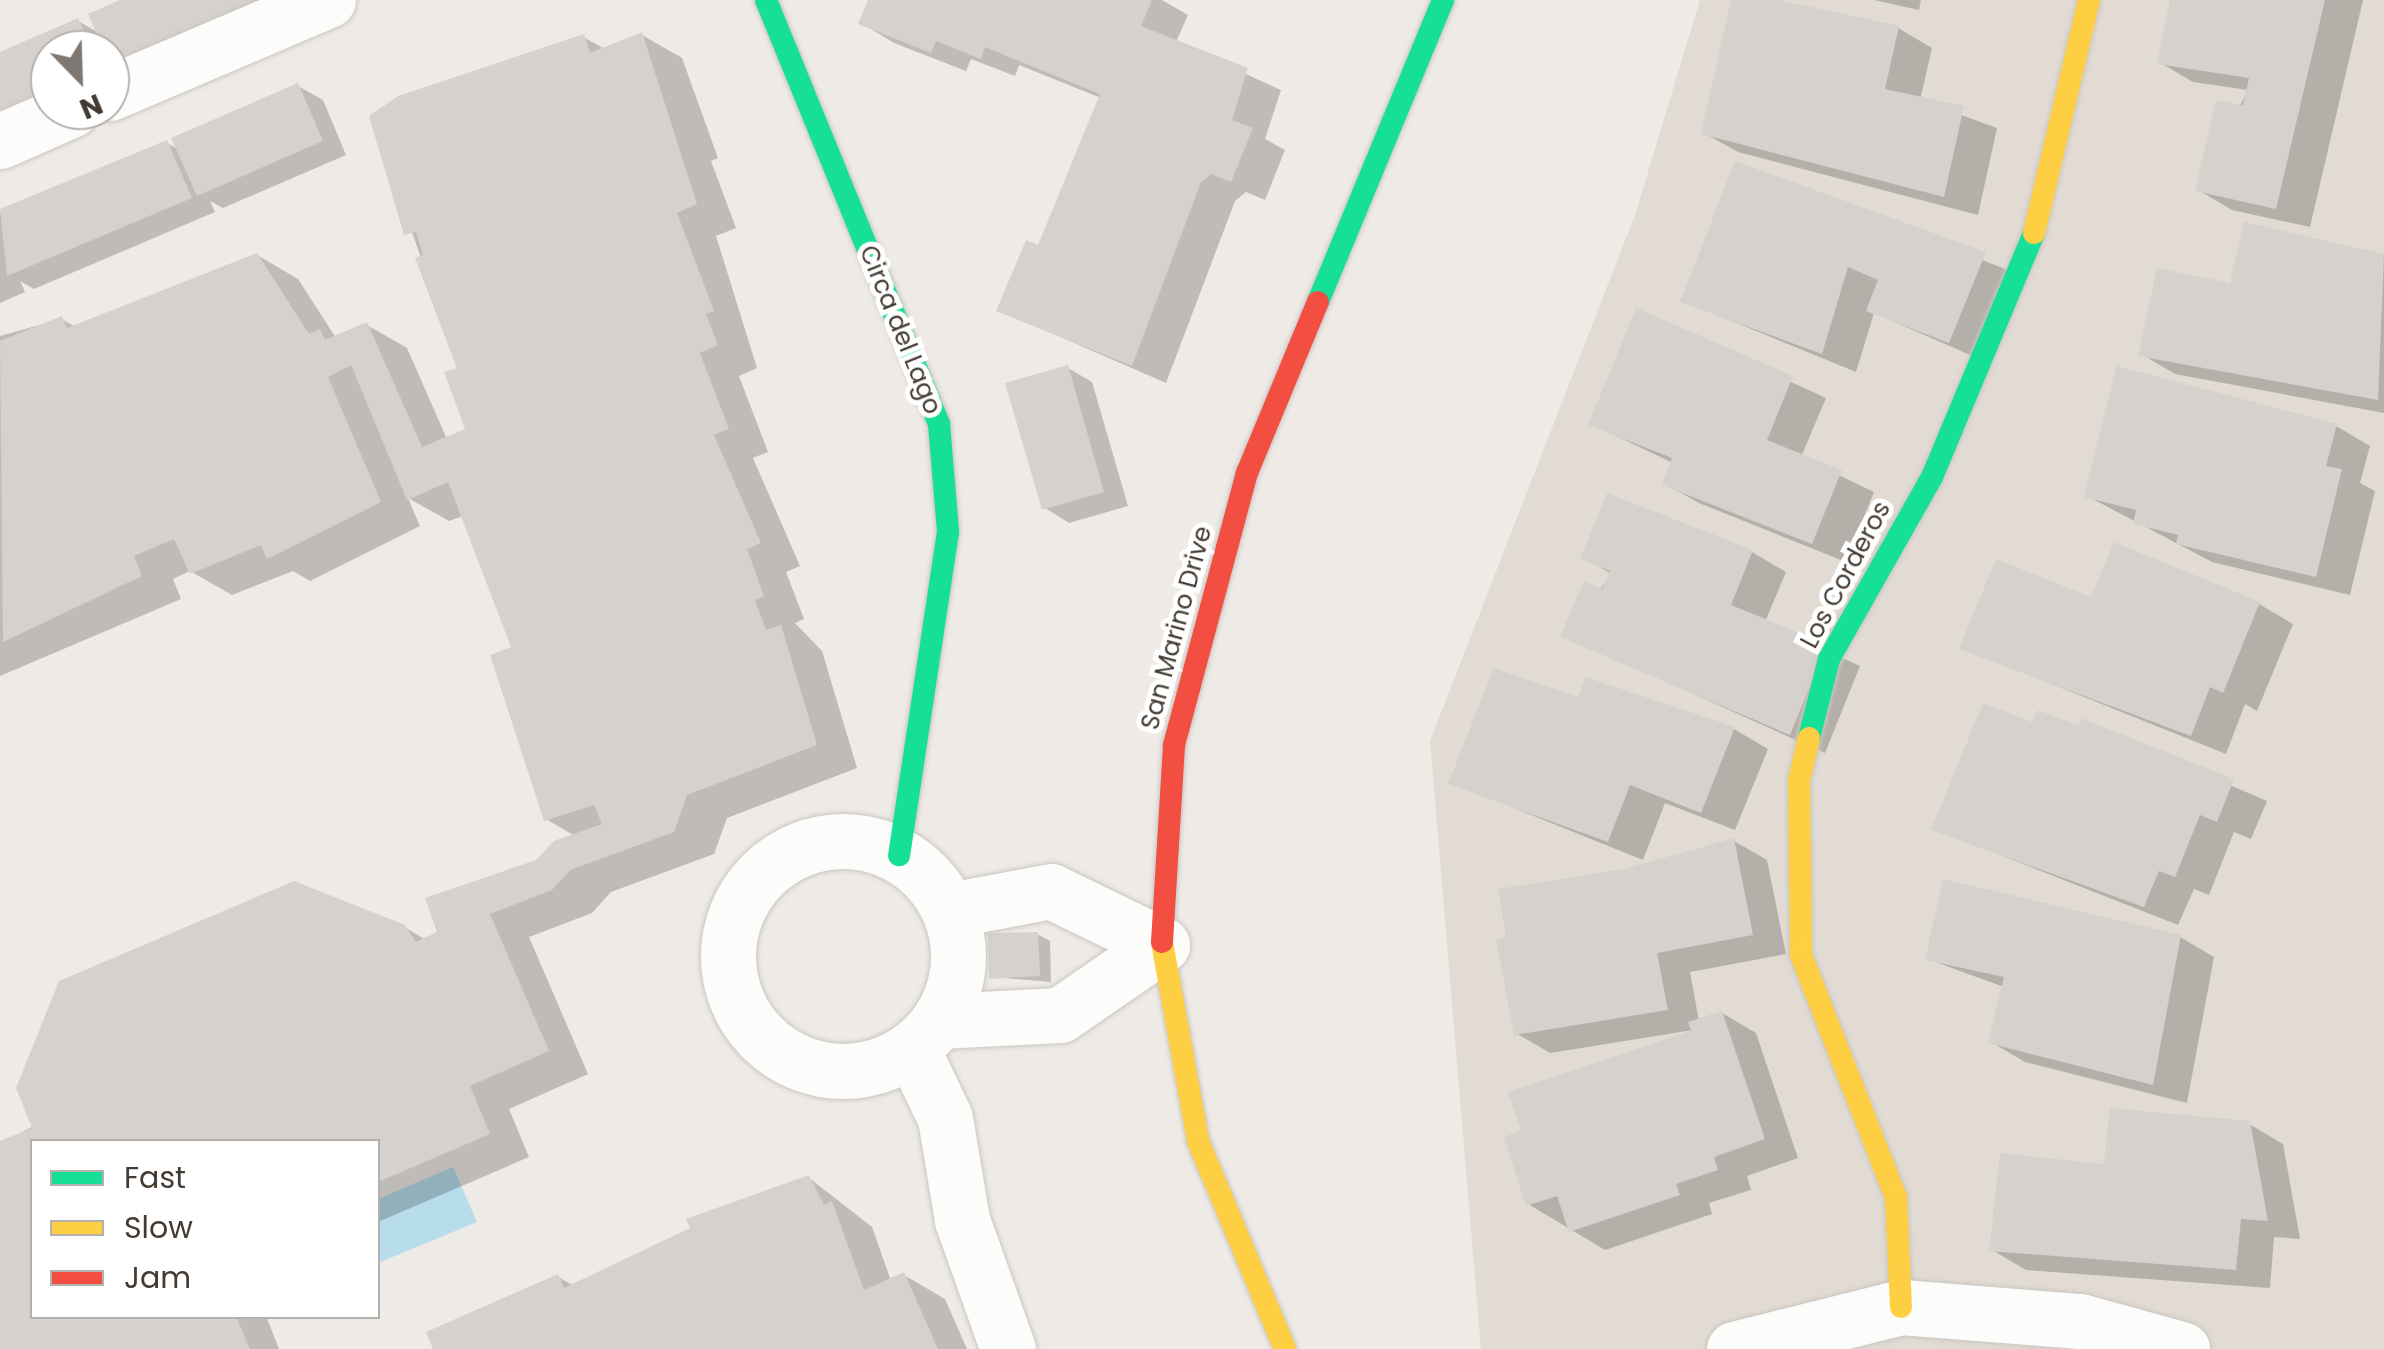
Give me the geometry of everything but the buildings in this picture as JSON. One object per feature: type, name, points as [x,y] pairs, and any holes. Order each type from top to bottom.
[{"type":"street","points":[[130,84],[328,0]]},
{"type":"street","name":"Circa del Lago","points":[[766,0],[939,424],[948,532],[899,855]]},
{"type":"street","name":"San Marino Drive","points":[[1285,1349],[1198,1141],[1162,945],[1174,745],[1247,474],[1444,0]]},
{"type":"street","name":"Los Corderos","points":[[1901,1307],[1896,1197],[1801,955],[1799,780],[1829,659],[1932,477],[2042,211],[2089,0]]},
{"type":"street","points":[[0,140],[30,127]]},
{"type":"street","points":[[950,910],[1051,891],[1162,945],[1060,1015],[926,1035],[877,1067],[801,1064],[742,1015],[728,979],[738,905],[791,852],[864,842],[899,855],[950,910],[959,947],[926,1035],[962,1220],[1008,1349]]},
{"type":"street","points":[[1734,1349],[1901,1307],[2080,1321],[2182,1349]]},
{"type":"shaded area","points":[[1700,0],[2384,0],[2384,1349],[1481,1349],[1430,741],[1635,215]]},
{"type":"water","points":[[453,1167],[477,1222],[380,1262],[380,1198]]},
{"type":"traffic: fast","points":[[766,0],[939,424],[948,532],[899,855]]},
{"type":"traffic: fast","points":[[1318,302],[1443,0]]},
{"type":"traffic: fast","points":[[1809,738],[1829,659],[1932,477],[2034,233]]},
{"type":"traffic: slow","points":[[2034,233],[2089,0]]},
{"type":"traffic: slow","points":[[1809,738],[1799,780],[1801,955],[1896,1197],[1901,1307]]},
{"type":"traffic: slow","points":[[1162,942],[1198,1141],[1285,1349]]},
{"type":"traffic: jam","points":[[1162,942],[1174,745],[1247,473],[1318,302]]}]
